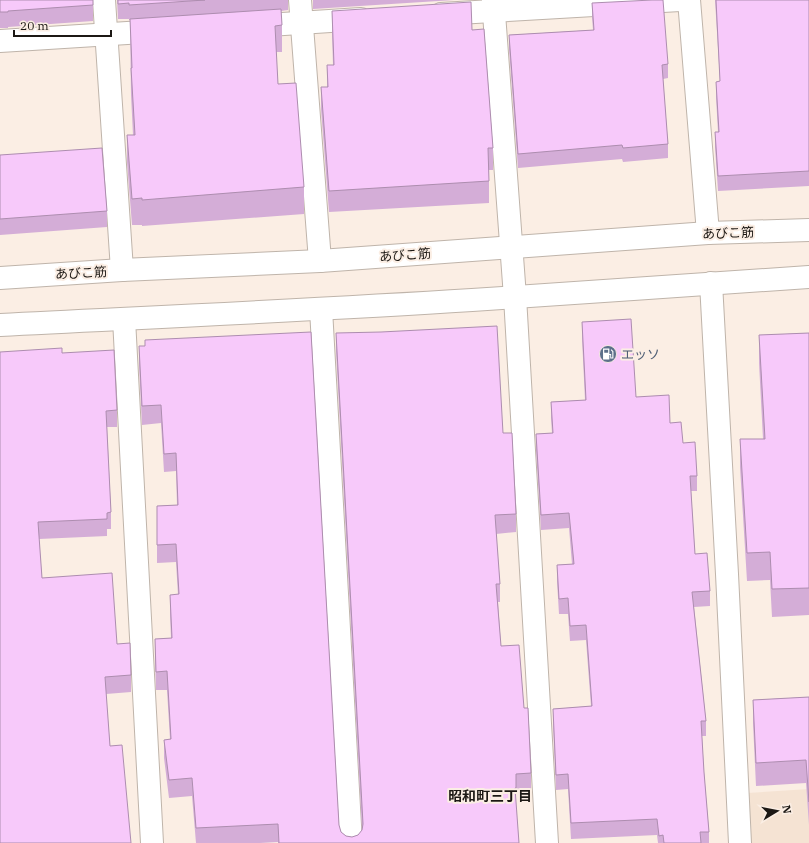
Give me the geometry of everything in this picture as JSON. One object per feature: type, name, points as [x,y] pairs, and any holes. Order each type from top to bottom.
[{"type":"street","points":[[104,0],[122,270]]},
{"type":"street","points":[[300,0],[320,261]]},
{"type":"street","points":[[425,15],[494,5],[680,0]]},
{"type":"street","points":[[689,0],[708,233]]},
{"type":"street","points":[[494,5],[515,297],[548,843]]},
{"type":"street","points":[[231,27],[378,18]]},
{"type":"street","points":[[0,41],[176,30]]},
{"type":"street","name":"あびこ筋","points":[[0,278],[122,270],[320,261],[708,233],[809,230]]},
{"type":"street","points":[[0,325],[321,309],[809,277]]},
{"type":"street","points":[[711,283],[728,574],[740,843]]},
{"type":"street","points":[[321,309],[351,843]]},
{"type":"street","points":[[124,319],[152,843]]},
{"type":"shaded area","points":[[809,789],[809,843],[750,843],[747,793]]},
{"type":"building","points":[[0,0],[93,0],[93,5],[0,12]]},
{"type":"building","points":[[118,0],[205,0],[129,5],[129,3],[118,4]]},
{"type":"building","points":[[663,0],[668,64],[662,65],[668,144],[623,148],[622,145],[518,154],[509,35],[594,30],[592,3]]},
{"type":"building","points":[[716,0],[809,0],[809,171],[718,176],[715,132],[719,132],[716,82],[720,81]]},
{"type":"building","points":[[471,2],[472,30],[484,29],[493,148],[488,148],[489,181],[329,191],[321,87],[328,87],[327,65],[334,65],[332,11]]},
{"type":"building","points":[[281,9],[282,25],[275,26],[278,84],[296,83],[304,187],[142,200],[142,198],[132,199],[127,135],[135,135],[130,19]]},
{"type":"building","points":[[102,148],[107,211],[0,219],[0,155]]},
{"type":"building","points":[[631,319],[636,397],[669,395],[670,423],[681,422],[683,443],[695,442],[697,476],[690,476],[695,554],[707,553],[710,591],[692,592],[706,721],[701,721],[709,832],[700,832],[701,843],[664,843],[663,835],[659,836],[657,819],[571,823],[568,774],[556,775],[553,709],[592,706],[586,625],[570,626],[568,598],[559,599],[557,565],[574,564],[569,513],[541,515],[536,434],[553,433],[551,402],[586,400],[582,322]]},
{"type":"building","points":[[497,326],[503,433],[512,433],[516,514],[495,515],[500,584],[496,584],[501,646],[519,645],[524,708],[528,708],[531,773],[516,774],[515,788],[519,843],[279,843],[278,824],[196,828],[192,778],[169,780],[164,740],[171,739],[167,671],[156,672],[155,639],[172,638],[170,595],[179,594],[176,544],[157,545],[157,506],[178,505],[176,453],[164,454],[161,405],[142,406],[139,346],[145,346],[145,340],[311,332],[339,825],[341,832],[346,836],[352,837],[358,835],[362,830],[363,824],[336,333]]},
{"type":"building","points":[[809,333],[809,588],[772,589],[770,552],[747,553],[740,439],[765,439],[759,335]]},
{"type":"building","points":[[62,348],[62,353],[114,350],[117,410],[106,411],[111,512],[107,513],[107,519],[38,522],[42,578],[112,573],[117,644],[130,643],[131,675],[105,677],[110,746],[122,745],[131,843],[0,843],[0,352]]},
{"type":"building","points":[[809,697],[809,802],[806,760],[756,763],[753,700]]},
{"type":"place","name":"エッソ","points":[[608,354]]},
{"type":"district","name":"昭和町三丁目","points":[[490,796]]}]
